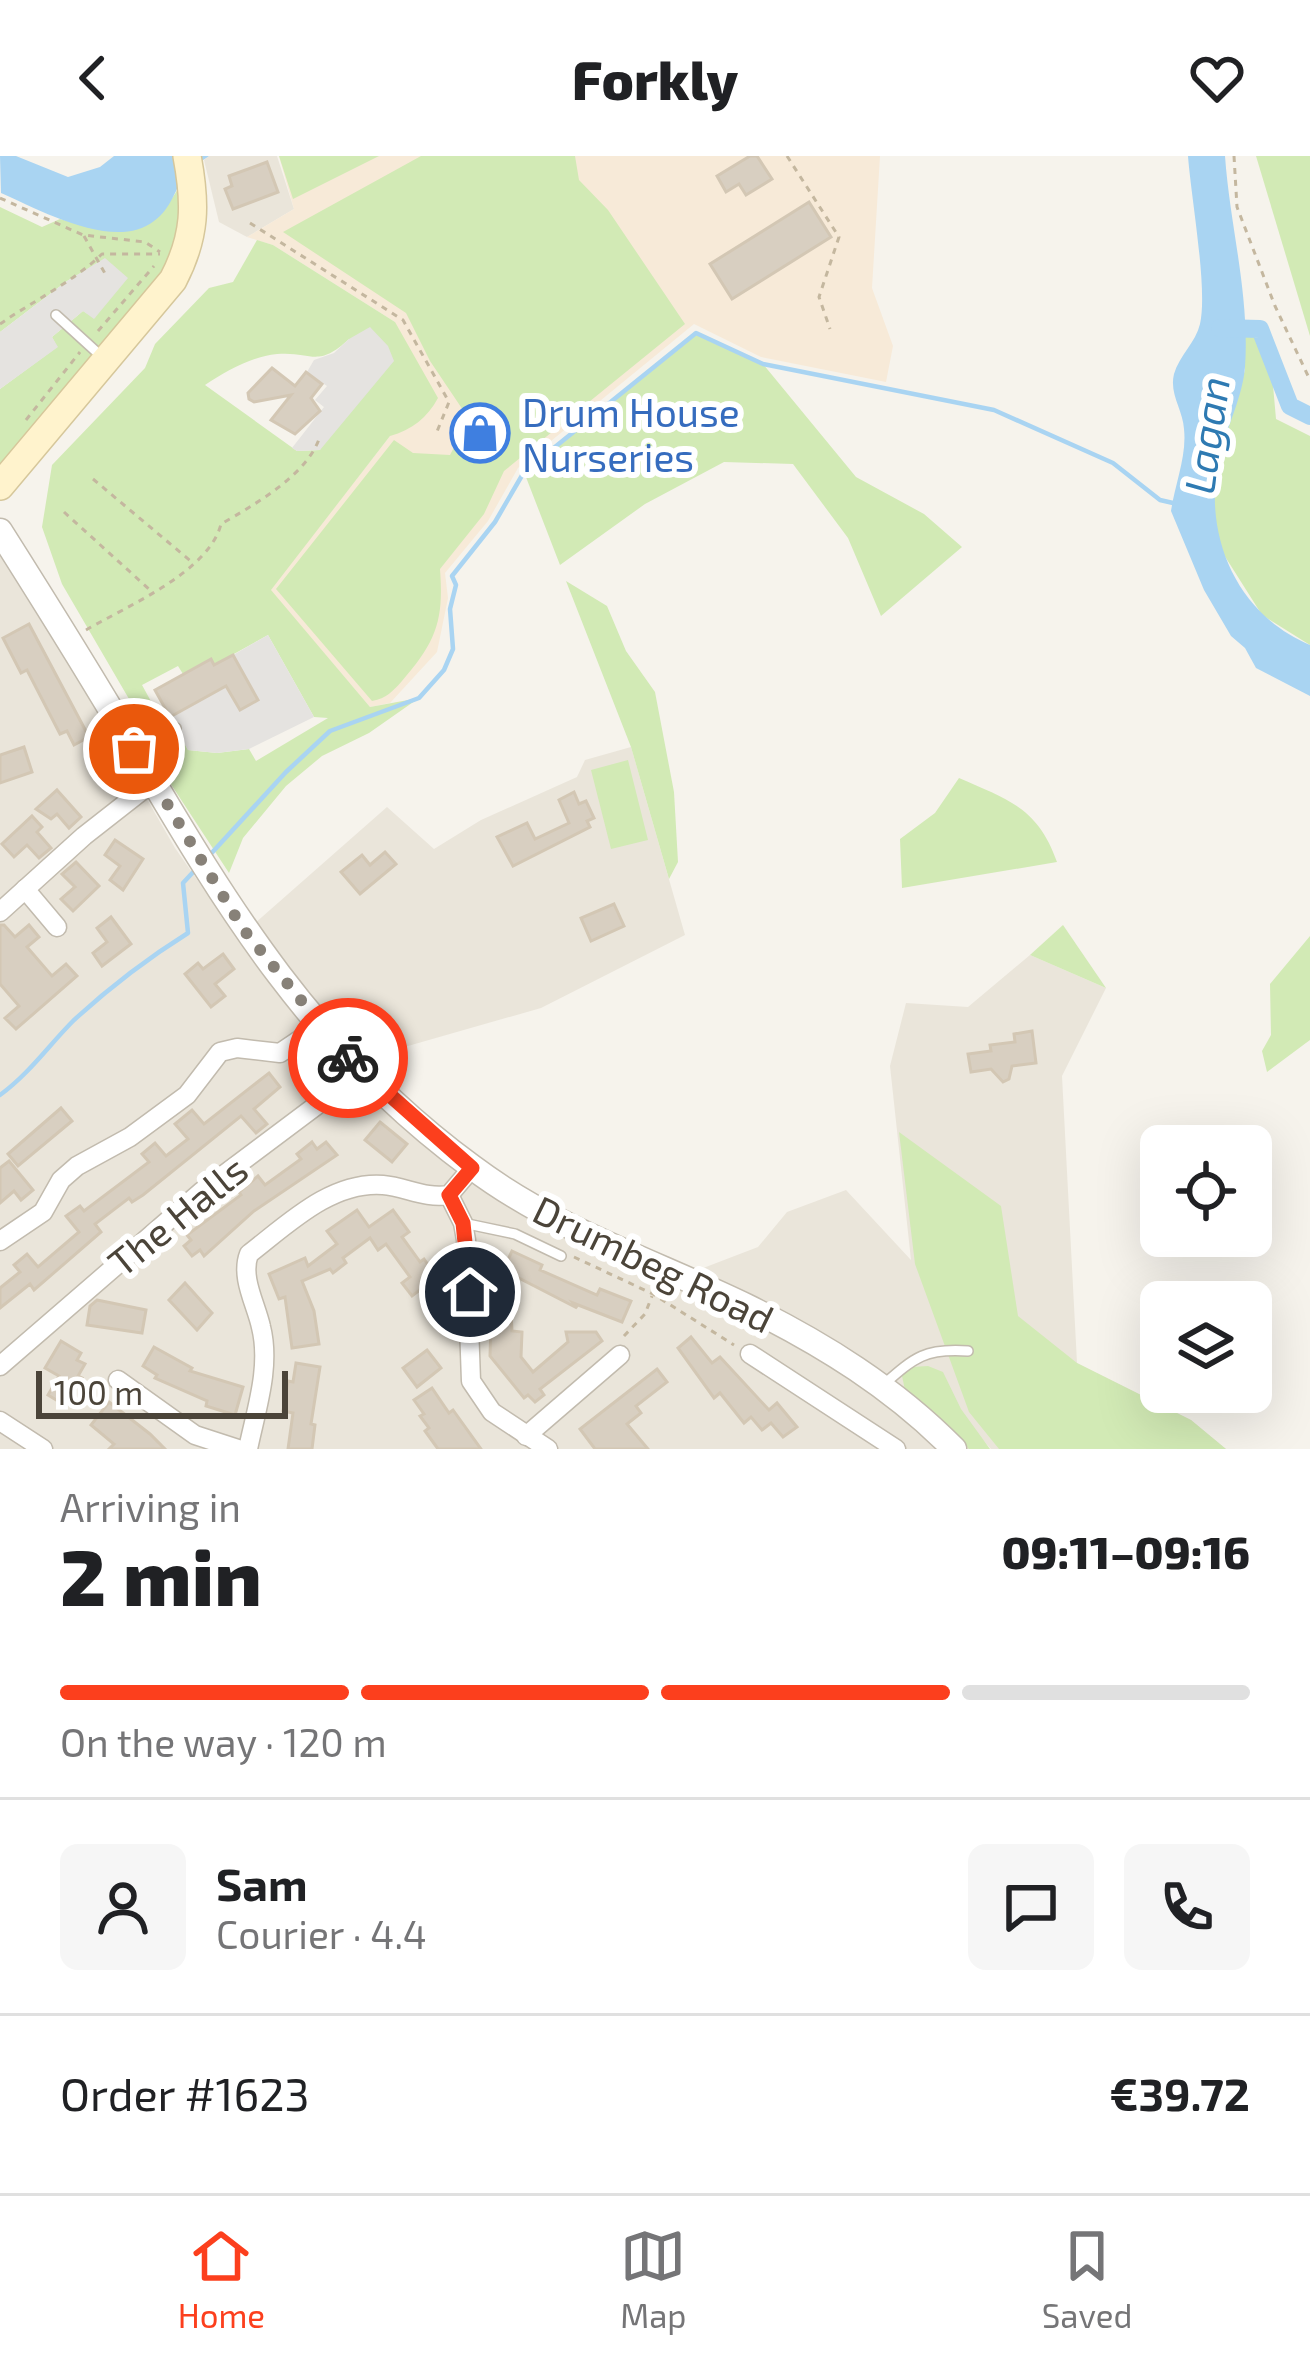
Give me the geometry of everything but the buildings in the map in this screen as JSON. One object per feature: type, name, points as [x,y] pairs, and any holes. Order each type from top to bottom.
[{"type":"main road","points":[[0,487],[97,352],[173,280],[192,236],[195,198],[187,156]]},
{"type":"street","name":"Drumbeg Road","points":[[0,531],[261,955],[361,1072],[472,1168],[589,1238],[760,1314],[882,1385],[954,1449]]},
{"type":"street","points":[[0,912],[153,782]]},
{"type":"street","points":[[25,890],[57,927]]},
{"type":"street","points":[[0,1240],[43,1211],[61,1180],[77,1166],[130,1137],[187,1095],[220,1052],[236,1048],[280,1053],[320,1026]]},
{"type":"street","name":"The Halls","points":[[0,1366],[201,1192],[361,1072]]},
{"type":"street","points":[[248,1449],[265,1362],[263,1331],[245,1264],[249,1254],[323,1199],[344,1189],[390,1185],[436,1197],[449,1195],[472,1168]]},
{"type":"street","points":[[449,1195],[463,1223],[471,1382],[492,1412],[548,1449]]},
{"type":"street","points":[[750,1354],[896,1449]]},
{"type":"street","points":[[526,1436],[620,1355]]},
{"type":"street","points":[[118,1380],[195,1435],[238,1449]]},
{"type":"street","points":[[0,1421],[43,1449]]},
{"type":"lane","points":[[56,315],[97,352]]},
{"type":"lane","points":[[134,749],[176,728]]},
{"type":"lane","points":[[463,1223],[515,1234],[561,1256]]},
{"type":"lane","points":[[882,1385],[914,1358],[936,1349],[968,1351]]},
{"type":"path","points":[[787,156],[839,237],[819,297],[830,329]]},
{"type":"path","points":[[1234,156],[1237,207],[1310,380]]},
{"type":"path","points":[[0,198],[83,235],[145,242],[162,254]]},
{"type":"path","points":[[250,224],[403,320],[448,403],[436,434]]},
{"type":"path","points":[[83,235],[107,277]]},
{"type":"path","points":[[0,324],[84,271],[102,254],[162,254]]},
{"type":"path","points":[[97,352],[162,254]]},
{"type":"path","points":[[69,639],[194,564],[218,537],[221,524],[295,471],[320,436]]},
{"type":"path","points":[[93,479],[194,564]]},
{"type":"path","points":[[64,512],[152,591]]},
{"type":"path","points":[[561,1256],[574,1257],[653,1294],[750,1354]]},
{"type":"path","points":[[620,1355],[625,1331],[645,1314],[653,1294]]},
{"type":"shaded area","points":[[209,156],[277,156],[294,209],[247,237],[219,222],[204,160]]},
{"type":"shaded area","name":"Drum House Nurseries","points":[[279,156],[880,156],[872,288],[893,346],[886,382],[761,357],[694,324],[518,468],[488,521],[445,573],[448,598],[437,652],[390,703],[370,707],[270,590],[390,436],[395,322],[273,245],[247,237],[294,209]]},
{"type":"shaded area","points":[[105,258],[128,278],[94,319],[83,311],[52,337],[58,347],[0,389],[0,332]]},
{"type":"shaded area","points":[[370,327],[388,346],[394,361],[320,450],[292,448],[324,407],[315,400],[327,386],[307,372],[314,360],[334,353]]},
{"type":"shaded area","points":[[0,553],[6,553],[175,848],[238,938],[387,807],[434,849],[481,820],[577,777],[585,760],[631,747],[685,935],[541,1008],[380,1054],[350,1072],[413,1136],[501,1201],[659,1285],[758,1247],[787,1212],[846,1190],[911,1260],[890,1066],[906,1003],[968,1007],[1030,955],[1106,988],[1062,1076],[1077,1363],[1140,1394],[1140,1413],[1177,1413],[1226,1449],[991,1449],[983,1440],[972,1449],[0,1449]]},
{"type":"shaded area","points":[[268,635],[314,717],[249,749],[188,750],[170,717],[226,686],[257,700],[233,655]]},
{"type":"green space","points":[[279,156],[379,156],[293,199]]},
{"type":"green space","points":[[421,156],[575,156],[579,180],[608,210],[685,324],[504,471],[484,514],[440,569],[441,603],[430,642],[395,688],[372,701],[276,589],[394,440],[413,453],[450,455],[469,419],[430,361],[406,313],[283,232]]},
{"type":"green space","points":[[1256,156],[1310,156],[1310,336]]},
{"type":"green space","points":[[186,173],[184,254],[10,452],[0,475],[0,389],[57,347],[52,337],[83,311],[95,318],[105,259],[67,281],[0,332],[0,207],[42,227],[60,219],[120,230],[150,221],[163,210]]},
{"type":"green space","points":[[257,240],[273,245],[395,322],[438,398],[418,422],[390,436],[271,590],[370,707],[419,698],[369,733],[322,756],[286,786],[243,838],[229,873],[159,766],[166,748],[181,737],[188,750],[249,749],[256,761],[328,718],[314,717],[268,635],[214,665],[210,659],[183,674],[178,666],[142,685],[164,725],[155,730],[143,723],[62,584],[42,527],[52,465],[145,368],[155,344],[209,288],[233,282]],"holes":[[[349,339],[320,450],[297,451],[205,385],[257,358],[321,356]]]},
{"type":"green space","points":[[696,333],[763,364],[856,477],[924,514],[962,547],[881,616],[848,538],[793,464],[724,462],[645,504],[560,565],[524,472]]},
{"type":"green space","points":[[1243,334],[1255,337],[1271,363],[1276,419],[1310,436],[1310,645],[1262,615],[1219,547],[1212,507],[1218,460],[1245,370]]},
{"type":"green space","points":[[566,581],[607,606],[626,651],[655,692],[674,792],[678,862],[669,879],[631,747]]},
{"type":"green space","points":[[628,760],[648,840],[611,849],[591,770]]},
{"type":"green space","points":[[959,778],[1031,817],[1057,862],[902,888],[900,839],[935,813]]},
{"type":"green space","points":[[1063,925],[1106,988],[1030,955]]},
{"type":"green space","points":[[1310,936],[1310,1040],[1267,1072],[1262,1051],[1271,1035],[1270,984]]},
{"type":"green space","points":[[899,1132],[1001,1206],[1018,1316],[1077,1363],[1140,1394],[1140,1413],[1177,1413],[1226,1449],[999,1449],[969,1412],[915,1264]]},
{"type":"green space","points":[[912,1367],[943,1372],[961,1409],[990,1449],[969,1449],[905,1390],[902,1376]]},
{"type":"water","points":[[0,156],[16,156],[68,177],[100,167],[114,156],[209,156],[186,174],[160,216],[138,229],[119,232],[56,218],[1,193]]},
{"type":"water","name":"Lagan","points":[[1188,156],[1225,156],[1245,314],[1244,378],[1215,484],[1220,540],[1230,567],[1262,613],[1310,645],[1310,696],[1256,668],[1245,648],[1231,636],[1204,590],[1171,511],[1184,439],[1174,374],[1198,331],[1202,308]]},
{"type":"waterway","points":[[1220,328],[1260,329],[1290,406],[1310,416]]},
{"type":"waterway","name":"Lagan","points":[[208,857],[330,731],[419,698],[444,670],[453,649],[450,609],[456,585],[452,576],[495,522],[524,472],[696,333],[763,364],[994,410],[1113,463],[1160,500],[1173,503]]},
{"type":"waterway","points":[[0,1095],[87,1008],[188,933],[183,883],[196,869]]},
{"type":"way so far","points":[[134,749],[261,955],[348,1058]]},
{"type":"place","name":"Drum House Nurseries","points":[[480,433]]},
{"type":"route","points":[[348,1058],[472,1168],[449,1195],[463,1223],[470,1292]]}]
